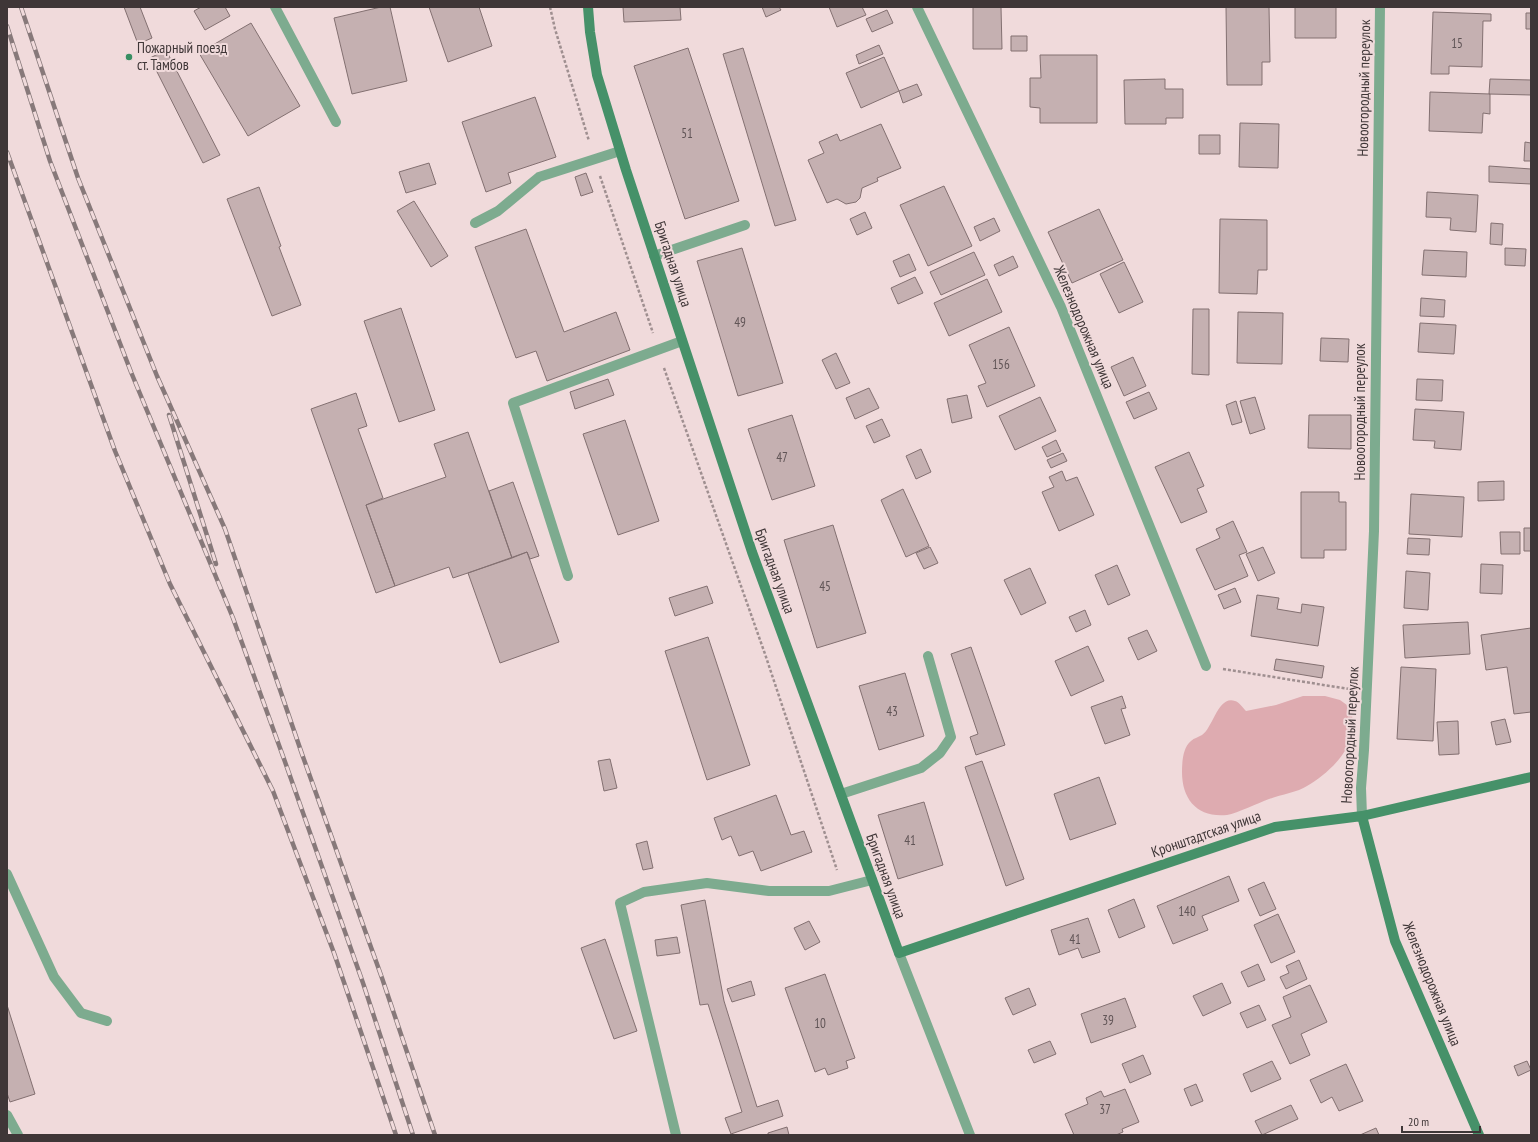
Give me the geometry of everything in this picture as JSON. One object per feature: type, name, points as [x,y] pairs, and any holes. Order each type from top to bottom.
[{"type":"street","points":[[275,7],[336,122]]},
{"type":"street","name":"Бригадная улица","points":[[588,7],[590,32],[597,75],[654,256],[752,552],[899,953],[970,1135]]},
{"type":"street","name":"Железнодорожная улица","points":[[917,7],[1061,307],[1206,666]]},
{"type":"street","name":"Новоогородный переулок","points":[[1362,816],[1361,788],[1374,531],[1380,7]]},
{"type":"street","points":[[475,223],[498,211],[539,177],[620,151]]},
{"type":"street","points":[[654,256],[745,225]]},
{"type":"street","points":[[568,576],[513,403],[682,341]]},
{"type":"street","points":[[840,794],[921,768],[940,753],[951,737],[928,656]]},
{"type":"street","name":"Кронштадтская улица","points":[[899,953],[1274,826],[1362,816],[1531,777]]},
{"type":"street","name":"Железнодорожная улица","points":[[1362,816],[1395,941],[1479,1135]]},
{"type":"street","points":[[7,874],[54,977],[81,1014],[107,1021]]},
{"type":"street","points":[[676,1135],[620,903],[644,892],[708,883],[769,891],[829,892],[872,880]]},
{"type":"street","points":[[7,1115],[18,1135]]},
{"type":"path","points":[[550,7],[578,108],[658,350],[765,654],[843,888]]},
{"type":"path","points":[[1206,666],[1367,692]]},
{"type":"shaded area","points":[[1303,696],[1325,696],[1340,700],[1351,708],[1353,732],[1346,749],[1329,770],[1303,788],[1269,799],[1232,814],[1217,815],[1208,813],[1200,810],[1194,805],[1185,791],[1183,782],[1182,764],[1186,747],[1191,741],[1206,731],[1216,713],[1224,703],[1229,700],[1235,701],[1246,711],[1276,705]]},
{"type":"building","points":[[124,7],[140,7],[152,38],[138,44]]},
{"type":"building","points":[[201,7],[225,7],[230,16],[205,30],[194,11]]},
{"type":"building","points":[[381,7],[390,7],[407,81],[352,94],[334,18]]},
{"type":"building","points":[[429,7],[479,7],[492,46],[448,62]]},
{"type":"building","points":[[623,7],[680,7],[681,20],[624,22]]},
{"type":"building","points":[[762,7],[779,7],[781,10],[766,17]]},
{"type":"building","points":[[829,7],[862,7],[866,15],[837,27]]},
{"type":"building","points":[[973,7],[1001,7],[1002,49],[973,49]]},
{"type":"building","points":[[1226,7],[1269,7],[1270,62],[1262,62],[1262,85],[1227,85]]},
{"type":"building","points":[[1295,7],[1336,7],[1336,38],[1295,38]]},
{"type":"building","points":[[887,10],[893,23],[872,32],[866,19]]},
{"type":"building","points":[[1433,12],[1491,14],[1491,21],[1483,21],[1482,67],[1449,66],[1449,74],[1431,74]]},
{"type":"building","points":[[1526,13],[1531,13],[1531,29],[1526,29]]},
{"type":"building","points":[[251,23],[300,106],[248,136],[199,53]]},
{"type":"building","points":[[1011,36],[1027,36],[1027,51],[1011,51]]},
{"type":"building","points":[[879,45],[883,54],[859,64],[856,55]]},
{"type":"building","points":[[688,48],[739,201],[685,219],[634,66]]},
{"type":"building","points":[[743,48],[796,220],[775,226],[723,54]]},
{"type":"building","points":[[166,50],[220,155],[203,163],[150,58]]},
{"type":"building","points":[[1040,55],[1097,55],[1097,123],[1040,123],[1040,108],[1030,107],[1030,78],[1041,78]]},
{"type":"building","points":[[884,57],[899,91],[861,108],[846,73]]},
{"type":"building","points":[[1165,79],[1165,89],[1183,89],[1183,118],[1166,118],[1166,124],[1125,124],[1124,80]]},
{"type":"building","points":[[1490,79],[1531,80],[1531,95],[1489,94]]},
{"type":"building","points":[[917,84],[922,95],[903,103],[899,91]]},
{"type":"building","points":[[1430,92],[1490,94],[1490,114],[1483,113],[1482,133],[1429,131]]},
{"type":"building","points":[[535,97],[556,157],[508,173],[511,183],[486,192],[462,122]]},
{"type":"building","points":[[1240,123],[1279,124],[1278,168],[1239,167]]},
{"type":"building","points":[[881,124],[901,168],[877,178],[878,181],[862,188],[860,198],[856,202],[846,204],[837,199],[827,203],[808,160],[824,153],[819,142],[837,134],[840,141]]},
{"type":"building","points":[[1199,135],[1220,135],[1220,154],[1199,154]]},
{"type":"building","points":[[1525,142],[1531,143],[1531,161],[1524,161]]},
{"type":"building","points":[[429,163],[436,184],[406,193],[399,172]]},
{"type":"building","points":[[1489,166],[1531,169],[1531,184],[1489,182]]},
{"type":"building","points":[[586,173],[593,192],[581,196],[575,177]]},
{"type":"building","points":[[944,186],[972,246],[928,266],[900,205]]},
{"type":"building","points":[[259,187],[281,246],[279,247],[301,305],[272,316],[227,199]]},
{"type":"building","points":[[1427,192],[1478,195],[1476,232],[1450,230],[1451,218],[1426,217]]},
{"type":"building","points":[[414,201],[448,256],[431,267],[397,211]]},
{"type":"building","points":[[1099,209],[1123,260],[1072,283],[1048,232]]},
{"type":"building","points":[[865,212],[872,228],[857,235],[850,219]]},
{"type":"building","points":[[994,218],[1000,231],[980,241],[974,227]]},
{"type":"building","points":[[1220,219],[1267,220],[1267,270],[1258,270],[1257,294],[1219,293]]},
{"type":"building","points":[[1491,223],[1503,224],[1502,245],[1490,244]]},
{"type":"building","points":[[526,229],[564,332],[616,312],[630,350],[547,381],[536,351],[516,358],[475,247]]},
{"type":"building","points":[[742,248],[783,383],[738,396],[697,261]]},
{"type":"building","points":[[1505,248],[1526,249],[1525,266],[1505,265]]},
{"type":"building","points":[[1424,250],[1467,252],[1466,277],[1422,275]]},
{"type":"building","points":[[974,252],[985,275],[941,295],[930,272]]},
{"type":"building","points":[[909,254],[916,270],[900,277],[893,261]]},
{"type":"building","points":[[1013,256],[1018,267],[999,276],[994,265]]},
{"type":"building","points":[[1124,262],[1143,302],[1119,313],[1100,274]]},
{"type":"building","points":[[915,277],[923,293],[898,304],[891,288]]},
{"type":"building","points":[[987,279],[1002,312],[949,336],[934,303]]},
{"type":"building","points":[[1421,298],[1445,300],[1444,317],[1420,316]]},
{"type":"building","points":[[401,308],[435,410],[399,422],[364,321]]},
{"type":"building","points":[[1193,309],[1209,309],[1209,375],[1192,374]]},
{"type":"building","points":[[1238,312],[1283,313],[1282,364],[1237,363]]},
{"type":"building","points":[[1420,323],[1456,325],[1454,354],[1418,352]]},
{"type":"building","points":[[1009,327],[1035,386],[987,407],[978,386],[986,383],[969,345]]},
{"type":"building","points":[[1321,338],[1349,339],[1348,362],[1320,361]]},
{"type":"building","points":[[836,353],[850,383],[836,389],[822,360]]},
{"type":"building","points":[[1133,357],[1146,386],[1124,396],[1111,367]]},
{"type":"building","points":[[608,379],[614,395],[575,409],[570,392]]},
{"type":"building","points":[[1417,379],[1443,380],[1442,401],[1416,400]]},
{"type":"building","points":[[869,388],[879,408],[855,419],[846,398]]},
{"type":"building","points":[[1149,392],[1157,409],[1134,419],[1126,402]]},
{"type":"building","points":[[356,393],[367,426],[358,429],[383,498],[366,505],[395,586],[376,593],[311,409]]},
{"type":"building","points":[[967,395],[972,418],[952,423],[947,399]]},
{"type":"building","points":[[1040,397],[1056,431],[1015,450],[999,416]]},
{"type":"building","points":[[1255,397],[1265,429],[1250,434],[1240,401]]},
{"type":"building","points":[[1236,401],[1242,422],[1232,425],[1226,405]]},
{"type":"building","points":[[1415,409],[1464,412],[1461,450],[1434,448],[1435,441],[1413,440]]},
{"type":"building","points":[[792,415],[815,486],[772,500],[748,429]]},
{"type":"building","points":[[1309,415],[1351,415],[1351,449],[1308,448]]},
{"type":"building","points":[[882,419],[890,436],[874,443],[866,426]]},
{"type":"building","points":[[625,420],[659,521],[618,535],[583,434]]},
{"type":"building","points":[[468,432],[512,558],[453,578],[449,567],[395,586],[366,505],[446,477],[434,444]]},
{"type":"building","points":[[1056,440],[1061,451],[1047,457],[1042,447]]},
{"type":"building","points":[[921,449],[931,472],[916,479],[906,456]]},
{"type":"building","points":[[1189,452],[1204,486],[1197,489],[1207,512],[1181,523],[1155,467]]},
{"type":"building","points":[[1063,453],[1067,461],[1051,468],[1047,460]]},
{"type":"building","points":[[1062,471],[1066,481],[1077,477],[1094,515],[1059,531],[1042,492],[1054,487],[1049,477]]},
{"type":"building","points":[[1504,481],[1504,500],[1478,501],[1478,482]]},
{"type":"building","points":[[513,482],[539,556],[530,559],[527,552],[512,558],[489,491]]},
{"type":"building","points":[[903,489],[929,546],[906,557],[881,500]]},
{"type":"building","points":[[1301,492],[1339,492],[1339,502],[1346,502],[1346,550],[1324,550],[1324,558],[1301,558]]},
{"type":"building","points":[[1411,494],[1464,497],[1462,537],[1409,534]]},
{"type":"building","points":[[1233,521],[1247,552],[1239,555],[1248,576],[1215,590],[1196,549],[1220,538],[1216,529]]},
{"type":"building","points":[[833,525],[866,633],[817,648],[784,540]]},
{"type":"building","points":[[1524,528],[1531,528],[1531,551],[1524,551]]},
{"type":"building","points":[[1500,532],[1520,532],[1520,554],[1501,554]]},
{"type":"building","points":[[1408,538],[1430,539],[1429,555],[1407,554]]},
{"type":"building","points":[[930,547],[938,563],[924,569],[916,553]]},
{"type":"building","points":[[1263,547],[1275,573],[1258,581],[1246,554]]},
{"type":"building","points":[[527,552],[559,642],[500,663],[468,573]]},
{"type":"building","points":[[1481,564],[1503,565],[1502,594],[1480,593]]},
{"type":"building","points":[[1117,565],[1130,595],[1108,605],[1095,575]]},
{"type":"building","points":[[1030,568],[1046,603],[1021,615],[1004,580]]},
{"type":"building","points":[[1406,571],[1430,573],[1428,610],[1404,608]]},
{"type":"building","points":[[707,586],[713,603],[675,616],[669,598]]},
{"type":"building","points":[[1235,588],[1241,602],[1224,609],[1218,595]]},
{"type":"building","points":[[1257,595],[1279,598],[1277,609],[1301,613],[1302,604],[1324,607],[1318,646],[1251,636]]},
{"type":"building","points":[[1085,610],[1091,625],[1076,632],[1069,617]]},
{"type":"building","points":[[1468,622],[1470,654],[1405,658],[1403,625]]},
{"type":"building","points":[[1531,628],[1531,712],[1514,714],[1507,667],[1486,670],[1481,635]]},
{"type":"building","points":[[1147,630],[1157,651],[1138,660],[1128,638]]},
{"type":"building","points":[[708,637],[750,765],[707,780],[665,651]]},
{"type":"building","points":[[1088,646],[1104,681],[1071,696],[1055,661]]},
{"type":"building","points":[[971,647],[1005,745],[976,755],[970,737],[978,734],[951,654]]},
{"type":"building","points":[[1276,659],[1324,666],[1322,678],[1274,670]]},
{"type":"building","points":[[1401,667],[1436,669],[1433,741],[1397,739]]},
{"type":"building","points":[[905,673],[924,736],[879,750],[859,686]]},
{"type":"building","points":[[1122,696],[1126,708],[1121,709],[1130,735],[1105,744],[1091,707]]},
{"type":"building","points":[[1505,719],[1511,742],[1496,745],[1491,722]]},
{"type":"building","points":[[1458,721],[1459,754],[1439,755],[1437,722]]},
{"type":"building","points":[[610,759],[617,788],[604,791],[598,761]]},
{"type":"building","points":[[982,761],[1024,879],[1006,886],[965,767]]},
{"type":"building","points":[[1099,777],[1116,824],[1070,840],[1054,794]]},
{"type":"building","points":[[776,795],[791,835],[804,831],[812,852],[761,871],[753,851],[739,856],[731,836],[722,840],[714,818]]},
{"type":"building","points":[[924,802],[943,865],[898,879],[878,815]]},
{"type":"building","points":[[647,841],[653,868],[643,870],[636,844]]},
{"type":"building","points":[[1229,876],[1239,901],[1202,916],[1208,930],[1173,944],[1157,906]]},
{"type":"building","points":[[1264,882],[1276,909],[1260,916],[1248,889]]},
{"type":"building","points":[[1134,899],[1145,927],[1119,938],[1108,910]]},
{"type":"building","points":[[705,900],[724,1001],[757,1107],[778,1100],[783,1116],[731,1134],[725,1118],[742,1112],[708,1004],[700,1005],[681,905]]},
{"type":"building","points":[[1278,914],[1295,952],[1271,963],[1254,925]]},
{"type":"building","points":[[1088,918],[1100,952],[1082,958],[1078,948],[1059,955],[1051,930]]},
{"type":"building","points":[[809,921],[820,942],[805,950],[794,928]]},
{"type":"building","points":[[677,937],[680,953],[657,956],[655,940]]},
{"type":"building","points":[[605,939],[637,1031],[614,1039],[581,948]]},
{"type":"building","points":[[1299,960],[1307,979],[1286,989],[1280,977],[1289,973],[1286,966]]},
{"type":"building","points":[[1258,964],[1265,980],[1248,987],[1241,972]]},
{"type":"building","points":[[825,974],[855,1058],[846,1061],[848,1068],[828,1075],[825,1068],[815,1072],[785,988]]},
{"type":"building","points":[[751,981],[755,995],[732,1002],[727,989]]},
{"type":"building","points":[[1222,983],[1231,1003],[1203,1016],[1193,996]]},
{"type":"building","points":[[1310,985],[1327,1022],[1301,1034],[1310,1055],[1290,1064],[1272,1025],[1291,1017],[1283,997]]},
{"type":"building","points":[[1029,988],[1036,1005],[1013,1015],[1005,998]]},
{"type":"building","points":[[1125,998],[1136,1027],[1091,1043],[1081,1014]]},
{"type":"building","points":[[7,1005],[35,1094],[10,1102],[7,1093]]},
{"type":"building","points":[[1259,1005],[1266,1020],[1247,1028],[1240,1013]]},
{"type":"building","points":[[1050,1041],[1056,1054],[1034,1063],[1028,1050]]},
{"type":"building","points":[[1143,1055],[1151,1074],[1130,1083],[1122,1064]]},
{"type":"building","points":[[1272,1061],[1281,1079],[1251,1092],[1243,1074]]},
{"type":"building","points":[[1527,1061],[1531,1070],[1518,1076],[1514,1066]]},
{"type":"building","points":[[1346,1064],[1363,1101],[1339,1111],[1332,1097],[1321,1103],[1310,1080]]},
{"type":"building","points":[[1196,1084],[1203,1101],[1191,1106],[1184,1089]]},
{"type":"building","points":[[1125,1089],[1139,1122],[1122,1129],[1123,1132],[1116,1135],[1074,1135],[1065,1114],[1088,1104],[1086,1098],[1101,1091],[1104,1097]]},
{"type":"building","points":[[1291,1105],[1298,1119],[1262,1135],[1255,1121]]},
{"type":"building","points":[[787,1127],[789,1135],[768,1135],[768,1133]]},
{"type":"building","points":[[1376,1128],[1379,1135],[1360,1135]]},
{"type":"railway","points":[[21,7],[78,178],[157,376],[225,529],[302,754],[382,978],[435,1135]]},
{"type":"railway","points":[[7,26],[50,161],[131,372],[233,618],[363,983],[413,1135]]},
{"type":"railway","points":[[7,152],[115,451],[170,584],[273,791],[334,953],[396,1135]]},
{"type":"railway","points":[[169,415],[216,564]]},
{"type":"place","name":"Пожарный поезд ст. Тамбов","points":[[129,57]]}]
